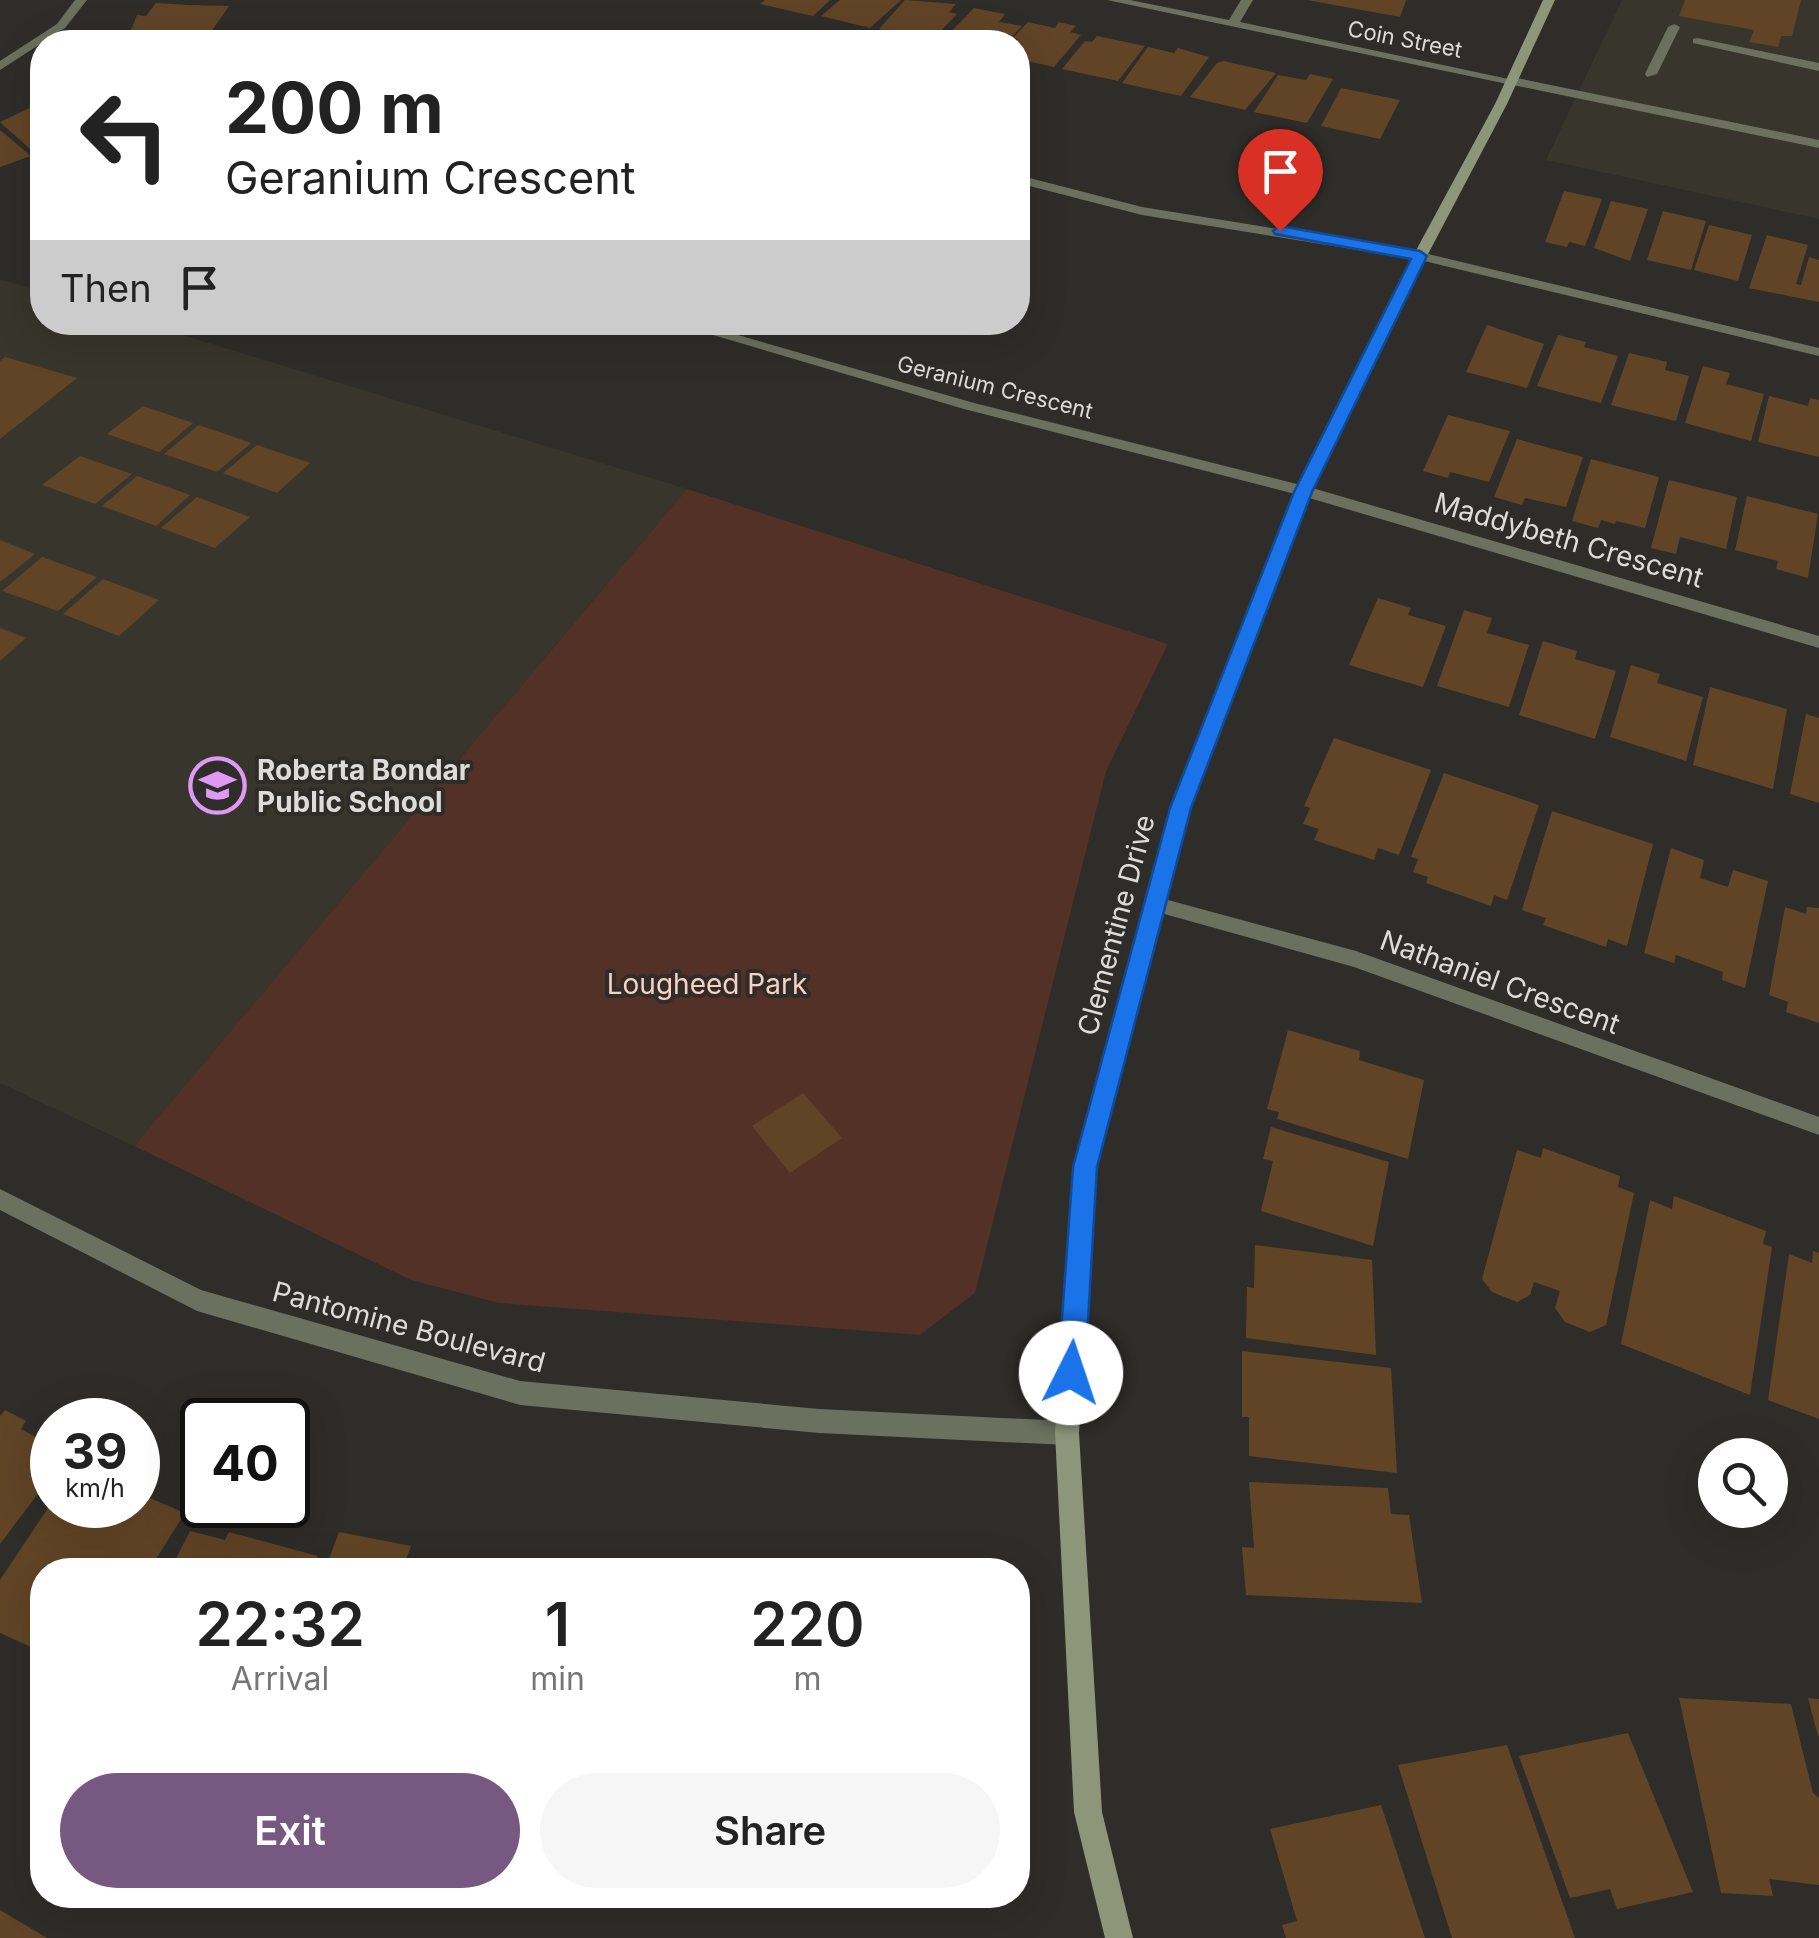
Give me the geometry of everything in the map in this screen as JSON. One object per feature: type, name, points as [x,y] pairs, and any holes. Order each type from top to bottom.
[{"type":"street","points":[[54,30],[81,0]]},
{"type":"street","name":"Coin Street","points":[[1112,0],[1819,144]]},
{"type":"street","points":[[1233,24],[1247,0]]},
{"type":"street","name":"Clementine Drive","points":[[1119,1938],[1088,1812],[1067,1433],[1085,1167],[1181,808],[1303,492],[1549,0]]},
{"type":"street","points":[[1651,74],[1674,27]]},
{"type":"street","points":[[1697,41],[1819,67]]},
{"type":"street","points":[[0,66],[30,46]]},
{"type":"street","points":[[1030,181],[1142,211],[1420,256],[1819,352]]},
{"type":"street","name":"Geranium Crescent","points":[[721,335],[969,406],[1303,492]]},
{"type":"street","name":"Maddybeth Crescent","points":[[1303,492],[1819,642]]},
{"type":"street","name":"Nathaniel Crescent","points":[[1156,905],[1356,959],[1819,1126]]},
{"type":"street","name":"Pantomine Boulevard","points":[[0,1199],[197,1300],[520,1393],[820,1420],[1067,1433]]},
{"type":"shaded area","points":[[1622,0],[1819,0],[1819,219],[1546,160]]},
{"type":"shaded area","name":"Roberta Bondar Public School","points":[[0,279],[30,288],[30,335],[182,335],[687,489],[134,1146],[0,1083]]},
{"type":"green space","name":"Lougheed Park","points":[[687,489],[1168,644],[1106,771],[975,1293],[920,1335],[499,1303],[411,1280],[134,1146]]},
{"type":"building","points":[[765,0],[830,0],[813,16],[760,4]]},
{"type":"building","points":[[840,0],[901,0],[870,28],[821,16]]},
{"type":"building","points":[[905,0],[956,4],[949,12],[957,14],[942,30],[879,29]]},
{"type":"building","points":[[1307,0],[1406,0],[1400,17]]},
{"type":"building","points":[[1685,0],[1801,0],[1792,36],[1781,36],[1778,47],[1749,42],[1754,30],[1679,16]]},
{"type":"building","points":[[156,3],[229,6],[212,30],[131,30],[137,15],[146,16]]},
{"type":"building","points":[[974,8],[1005,14],[999,22],[1022,26],[1018,30],[953,30]]},
{"type":"building","points":[[1028,22],[1055,28],[1059,22],[1076,26],[1070,32],[1081,35],[1054,67],[1030,62],[1030,30],[1020,30]]},
{"type":"building","points":[[1097,36],[1145,46],[1118,81],[1062,69],[1085,41],[1092,42]]},
{"type":"building","points":[[1148,47],[1174,53],[1178,48],[1209,57],[1181,96],[1122,83]]},
{"type":"building","points":[[1224,61],[1276,73],[1245,110],[1190,97],[1217,63]]},
{"type":"building","points":[[1310,74],[1333,79],[1307,123],[1254,112],[1278,75],[1306,80]]},
{"type":"building","points":[[1341,88],[1400,100],[1380,139],[1321,126]]},
{"type":"building","points":[[30,108],[30,149],[0,122]]},
{"type":"building","points":[[0,130],[30,156],[0,167]]},
{"type":"building","points":[[1564,191],[1602,199],[1585,246],[1545,242]]},
{"type":"building","points":[[1611,201],[1648,209],[1630,261],[1594,248]]},
{"type":"building","points":[[1663,211],[1706,221],[1691,270],[1647,260]]},
{"type":"building","points":[[1709,225],[1752,235],[1738,281],[1694,270]]},
{"type":"building","points":[[1767,235],[1808,245],[1796,284],[1801,285],[1809,257],[1819,260],[1819,302],[1749,288]]},
{"type":"building","points":[[1487,325],[1544,344],[1527,388],[1466,372]]},
{"type":"building","points":[[1558,335],[1618,356],[1601,403],[1537,386]]},
{"type":"building","points":[[1629,353],[1667,362],[1665,370],[1689,376],[1676,421],[1611,405]]},
{"type":"building","points":[[5,357],[77,378],[0,439],[0,361]]},
{"type":"building","points":[[1703,366],[1730,373],[1726,384],[1764,394],[1751,441],[1685,423]]},
{"type":"building","points":[[1769,396],[1808,406],[1810,398],[1819,400],[1819,457],[1758,442]]},
{"type":"building","points":[[143,406],[193,423],[159,452],[107,434]]},
{"type":"building","points":[[1448,415],[1510,431],[1489,482],[1450,472],[1448,478],[1423,471]]},
{"type":"building","points":[[199,425],[251,443],[217,472],[164,454]]},
{"type":"building","points":[[1517,439],[1583,457],[1566,507],[1525,498],[1522,505],[1494,497]]},
{"type":"building","points":[[257,445],[310,463],[277,493],[223,473]]},
{"type":"building","points":[[80,456],[132,474],[95,504],[42,485]]},
{"type":"building","points":[[1591,459],[1659,477],[1645,528],[1601,520],[1598,528],[1572,521]]},
{"type":"building","points":[[137,476],[190,495],[156,526],[102,506]]},
{"type":"building","points":[[1669,480],[1737,497],[1726,549],[1680,537],[1676,554],[1651,548]]},
{"type":"building","points":[[1747,496],[1818,514],[1808,578],[1776,569],[1778,561],[1735,550]]},
{"type":"building","points":[[197,497],[250,517],[215,548],[161,528]]},
{"type":"building","points":[[0,540],[35,554],[0,582]]},
{"type":"building","points":[[42,557],[97,577],[58,611],[2,591]]},
{"type":"building","points":[[103,579],[159,600],[119,636],[63,614]]},
{"type":"building","points":[[1378,598],[1411,608],[1408,615],[1446,626],[1423,687],[1349,665]]},
{"type":"building","points":[[1464,610],[1492,618],[1487,633],[1529,645],[1509,707],[1437,686]]},
{"type":"building","points":[[0,628],[26,638],[0,661]]},
{"type":"building","points":[[1543,641],[1577,651],[1575,659],[1616,671],[1595,739],[1519,715]]},
{"type":"building","points":[[1631,665],[1660,674],[1657,683],[1703,697],[1686,761],[1610,737]]},
{"type":"building","points":[[1710,687],[1787,709],[1773,789],[1693,765]]},
{"type":"building","points":[[1806,714],[1819,718],[1819,803],[1790,794]]},
{"type":"building","points":[[1334,738],[1431,770],[1399,855],[1378,848],[1374,860],[1314,840],[1319,829],[1303,824],[1310,808],[1304,806]]},
{"type":"building","points":[[1444,773],[1539,805],[1507,900],[1494,895],[1491,906],[1426,883],[1428,877],[1413,872],[1418,859],[1411,857]]},
{"type":"building","points":[[1552,811],[1653,844],[1627,946],[1608,939],[1606,947],[1543,925],[1546,918],[1522,910]]},
{"type":"building","points":[[1671,848],[1704,860],[1700,878],[1728,887],[1733,870],[1768,881],[1745,988],[1722,980],[1723,972],[1676,955],[1674,963],[1644,953]]},
{"type":"building","points":[[1785,907],[1806,914],[1807,907],[1819,908],[1819,1023],[1786,1012],[1788,1002],[1769,995]]},
{"type":"building","points":[[1288,1030],[1360,1051],[1359,1060],[1424,1080],[1408,1159],[1277,1119],[1279,1112],[1267,1109]]},
{"type":"building","points":[[803,1093],[842,1138],[790,1173],[752,1126]]},
{"type":"building","points":[[1271,1127],[1389,1162],[1373,1246],[1261,1211],[1273,1161],[1263,1159]]},
{"type":"building","points":[[1543,1148],[1620,1176],[1618,1187],[1634,1193],[1606,1325],[1590,1332],[1565,1322],[1555,1308],[1560,1291],[1534,1282],[1530,1295],[1517,1302],[1492,1292],[1482,1279],[1517,1150],[1541,1158]]},
{"type":"building","points":[[1674,1196],[1766,1231],[1763,1244],[1772,1247],[1750,1395],[1621,1344],[1650,1200],[1672,1209]]},
{"type":"building","points":[[1255,1245],[1372,1260],[1376,1355],[1246,1338],[1247,1287],[1254,1288]]},
{"type":"building","points":[[1813,1251],[1819,1253],[1819,1419],[1768,1400],[1789,1254],[1812,1263]]},
{"type":"building","points":[[1242,1351],[1391,1368],[1397,1473],[1249,1456],[1249,1417],[1242,1417]]},
{"type":"building","points":[[5,1410],[26,1421],[21,1429],[30,1434],[30,1504],[0,1544],[0,1416]]},
{"type":"building","points":[[1249,1482],[1388,1488],[1391,1514],[1409,1515],[1422,1603],[1246,1595],[1242,1547],[1254,1548]]},
{"type":"building","points":[[160,1502],[180,1511],[180,1521],[157,1558],[30,1558],[30,1647],[0,1633],[0,1580],[35,1528],[160,1528]]},
{"type":"building","points":[[190,1531],[225,1540],[229,1532],[318,1556],[317,1558],[176,1558]]},
{"type":"building","points":[[339,1532],[411,1546],[406,1558],[329,1558]]},
{"type":"building","points":[[1679,1698],[1791,1704],[1813,1793],[1819,1798],[1819,1885],[1769,1879],[1773,1896],[1721,1893]]},
{"type":"building","points":[[1808,1698],[1819,1699],[1819,1736],[1818,1736]]},
{"type":"building","points":[[1628,1733],[1693,1892],[1617,1909],[1610,1889],[1570,1898],[1519,1756]]},
{"type":"building","points":[[1507,1745],[1575,1938],[1452,1938],[1398,1765]]},
{"type":"building","points":[[1381,1805],[1425,1938],[1286,1938],[1282,1925],[1297,1921],[1270,1829]]},
{"type":"building","points":[[0,1910],[47,1938],[0,1938]]},
{"type":"place","name":"Roberta Bondar Public School","points":[[218,786]]},
{"type":"route","points":[[1071,1373],[1085,1167],[1181,808],[1303,492],[1420,256],[1280,231]]}]
